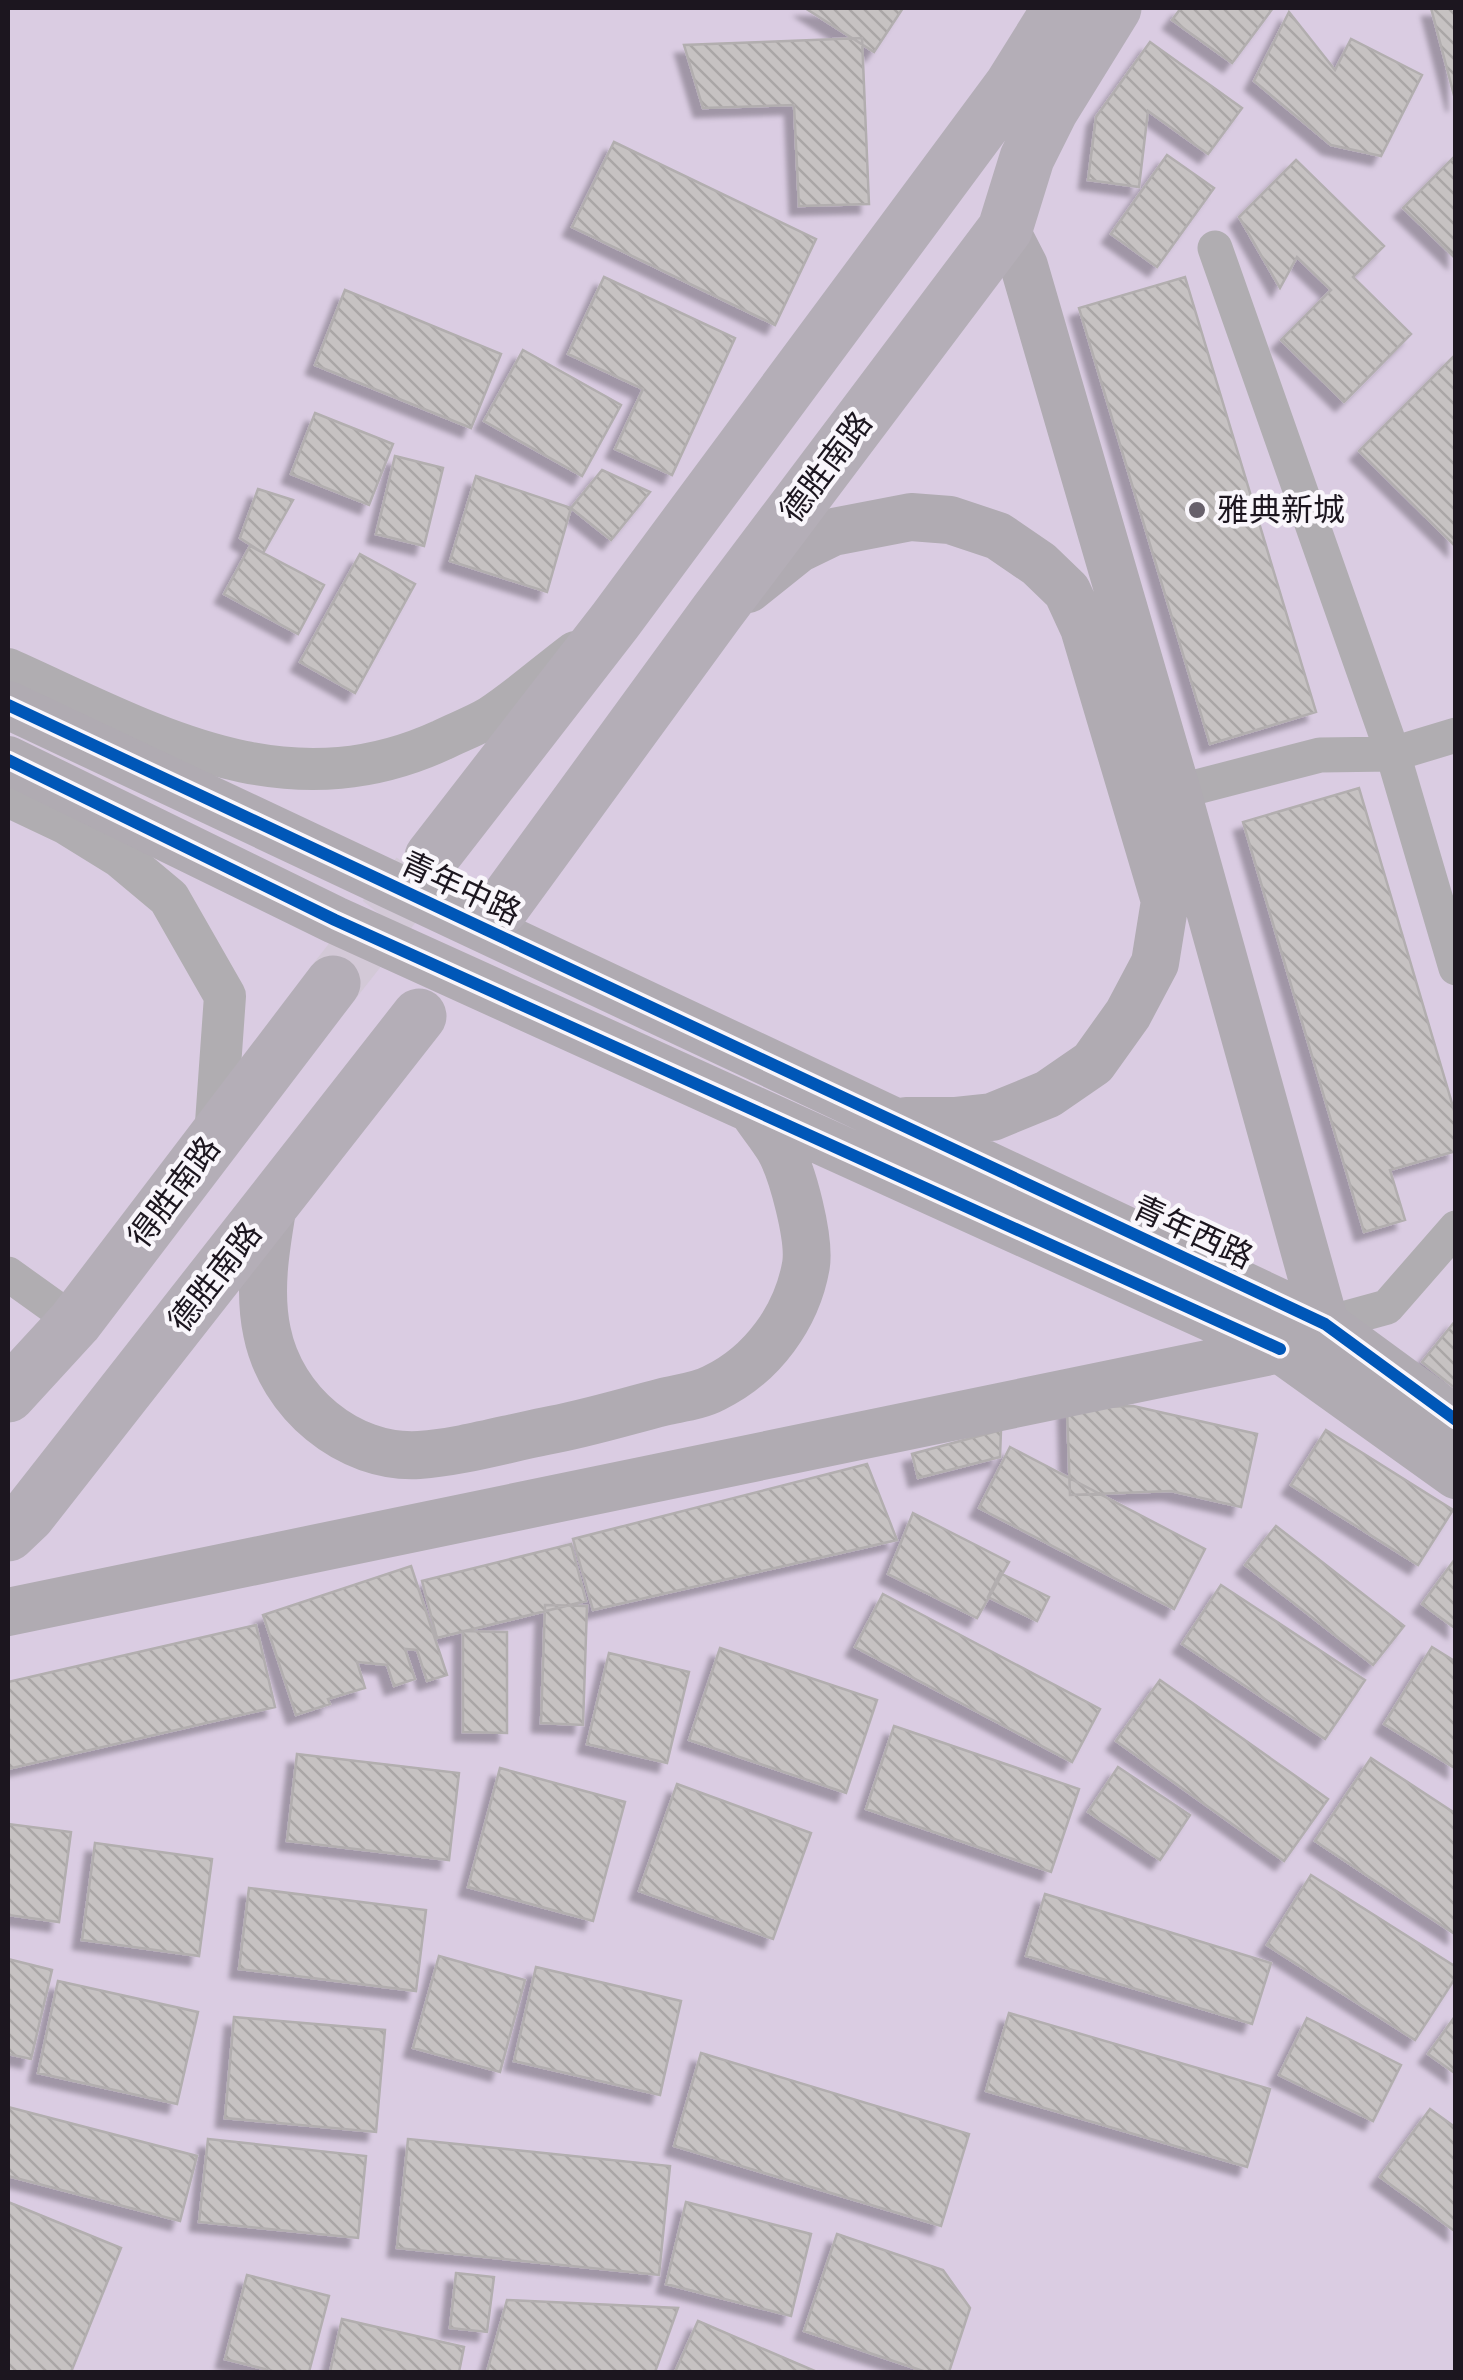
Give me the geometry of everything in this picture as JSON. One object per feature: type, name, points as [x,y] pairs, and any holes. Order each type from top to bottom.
[{"type":"main road","points":[[432,857],[614,621],[1012,85],[1060,8]]},
{"type":"main road","name":"德胜南路","points":[[502,907],[717,612],[1005,229],[1027,158],[1051,110],[1114,8]]},
{"type":"main road","points":[[1005,229],[1024,266],[1177,792],[1325,1324]]},
{"type":"main road","points":[[717,612],[798,549],[833,532],[911,517],[950,520],[998,536],[1039,564],[1066,592],[1084,628],[1165,900],[1154,963],[1128,1014],[1093,1064],[1048,1094],[992,1117],[890,1120]]},
{"type":"main road","name":"青年中路","points":[[8,705],[890,1120]]},
{"type":"main road","points":[[8,760],[335,920],[1280,1349],[1456,1474]]},
{"type":"main road","name":"得胜南路","points":[[8,1395],[75,1322],[332,983]]},
{"type":"main road","name":"德胜南路","points":[[8,1534],[28,1515],[419,1016]]},
{"type":"main road","points":[[273,1204],[263,1278],[271,1349],[293,1388],[346,1440],[378,1452],[419,1455],[566,1428],[713,1389],[752,1364],[780,1331],[807,1260],[796,1188],[780,1149],[753,1111]]},
{"type":"main road","name":"青年西路","points":[[890,1120],[1325,1324],[1456,1420]]},
{"type":"main road","points":[[8,1612],[1280,1349]]},
{"type":"street","points":[[1215,248],[1393,754],[1456,968]]},
{"type":"street","points":[[8,669],[187,749],[240,764],[320,770],[372,765],[426,747],[488,718],[614,621]]},
{"type":"street","points":[[1177,792],[1320,755],[1393,754],[1456,734]]},
{"type":"street","points":[[8,796],[65,823],[120,857],[169,898],[224,996],[215,1137]]},
{"type":"street","points":[[1325,1324],[1388,1307],[1456,1228]]},
{"type":"street","points":[[8,1274],[75,1322]]},
{"type":"shaded area","points":[[8,8],[1455,8],[1455,2372],[8,2372]]},
{"type":"building","points":[[805,8],[903,8],[874,52]]},
{"type":"building","points":[[1181,8],[1273,8],[1232,63],[1172,20]]},
{"type":"building","points":[[1431,8],[1456,8],[1456,103]]},
{"type":"building","points":[[1289,12],[1335,70],[1351,39],[1422,75],[1381,156],[1331,145],[1254,81]]},
{"type":"building","points":[[862,38],[869,204],[799,206],[794,105],[703,108],[684,45]]},
{"type":"building","points":[[1150,42],[1242,108],[1208,154],[1148,111],[1139,187],[1088,180],[1096,117]]},
{"type":"building","points":[[614,142],[816,239],[775,325],[572,227]]},
{"type":"building","points":[[1167,155],[1214,188],[1157,267],[1111,234]]},
{"type":"building","points":[[1456,155],[1456,259],[1403,208]]},
{"type":"building","points":[[1296,160],[1384,246],[1353,277],[1411,334],[1344,402],[1281,340],[1331,290],[1297,257],[1280,288],[1239,217]]},
{"type":"building","points":[[604,277],[735,338],[672,475],[615,449],[643,389],[568,354]]},
{"type":"building","name":"雅典新城","points":[[1185,277],[1316,712],[1210,744],[1079,308]]},
{"type":"building","points":[[345,290],[501,354],[471,428],[315,365]]},
{"type":"building","points":[[523,350],[621,405],[582,476],[484,421]]},
{"type":"building","points":[[1456,358],[1456,547],[1359,451]]},
{"type":"building","points":[[315,413],[393,444],[369,505],[291,474]]},
{"type":"building","points":[[395,456],[443,468],[424,546],[376,534]]},
{"type":"building","points":[[602,470],[650,492],[611,540],[571,508]]},
{"type":"building","points":[[476,476],[571,508],[547,592],[450,561]]},
{"type":"building","points":[[258,489],[293,500],[263,553],[240,538]]},
{"type":"building","points":[[250,546],[324,585],[298,634],[224,594]]},
{"type":"building","points":[[360,554],[415,584],[355,693],[300,662]]},
{"type":"building","points":[[1359,788],[1456,1117],[1456,1151],[1390,1170],[1405,1220],[1364,1232],[1243,822]]},
{"type":"building","points":[[1456,1320],[1456,1389],[1422,1362]]},
{"type":"building","points":[[1133,1406],[1257,1434],[1241,1507],[1171,1491],[1070,1495],[1067,1408]]},
{"type":"building","points":[[1001,1430],[1000,1457],[918,1478],[912,1454]]},
{"type":"building","points":[[1326,1430],[1453,1510],[1418,1565],[1291,1485]]},
{"type":"building","points":[[1010,1447],[1205,1549],[1174,1609],[979,1508]]},
{"type":"building","points":[[867,1464],[897,1540],[593,1610],[573,1539]]},
{"type":"building","points":[[913,1513],[1009,1562],[977,1618],[888,1574]]},
{"type":"building","points":[[1276,1526],[1404,1626],[1373,1665],[1245,1565]]},
{"type":"building","points":[[571,1544],[586,1601],[437,1638],[422,1581]]},
{"type":"building","points":[[1456,1559],[1456,1629],[1422,1604]]},
{"type":"building","points":[[411,1566],[447,1675],[427,1681],[417,1650],[405,1649],[415,1679],[394,1686],[387,1665],[357,1662],[365,1688],[328,1699],[330,1704],[296,1715],[263,1615]]},
{"type":"building","points":[[1000,1573],[1049,1597],[1037,1621],[988,1597]]},
{"type":"building","points":[[1221,1585],[1365,1680],[1325,1739],[1182,1644]]},
{"type":"building","points":[[883,1594],[1100,1709],[1072,1762],[855,1647]]},
{"type":"building","points":[[545,1605],[587,1606],[583,1725],[541,1723]]},
{"type":"building","points":[[256,1625],[275,1707],[8,1769],[8,1682]]},
{"type":"building","points":[[463,1631],[507,1632],[507,1733],[463,1732]]},
{"type":"building","points":[[1432,1647],[1456,1662],[1456,1769],[1384,1724]]},
{"type":"building","points":[[720,1648],[877,1700],[846,1793],[689,1740]]},
{"type":"building","points":[[609,1653],[689,1672],[667,1763],[587,1744]]},
{"type":"building","points":[[1160,1680],[1328,1799],[1284,1861],[1116,1741]]},
{"type":"building","points":[[894,1726],[1079,1789],[1051,1872],[866,1809]]},
{"type":"building","points":[[297,1754],[459,1773],[449,1860],[287,1841]]},
{"type":"building","points":[[1371,1758],[1456,1814],[1456,1935],[1315,1841]]},
{"type":"building","points":[[1118,1767],[1190,1815],[1160,1860],[1088,1812]]},
{"type":"building","points":[[500,1768],[625,1802],[593,1921],[468,1887]]},
{"type":"building","points":[[677,1784],[811,1833],[773,1939],[639,1891]]},
{"type":"building","points":[[8,1824],[71,1832],[59,1922],[8,1915]]},
{"type":"building","points":[[95,1843],[212,1859],[199,1956],[82,1940]]},
{"type":"building","points":[[1311,1875],[1456,1967],[1456,1977],[1415,2040],[1267,1945]]},
{"type":"building","points":[[249,1888],[426,1910],[416,1991],[239,1969]]},
{"type":"building","points":[[1045,1894],[1271,1963],[1252,2024],[1026,1956]]},
{"type":"building","points":[[439,1956],[525,1980],[500,2072],[413,2048]]},
{"type":"building","points":[[8,1959],[52,1970],[31,2059],[8,2054]]},
{"type":"building","points":[[536,1967],[681,2001],[660,2095],[514,2061]]},
{"type":"building","points":[[58,1981],[198,2012],[177,2104],[38,2073]]},
{"type":"building","points":[[1009,2013],[1270,2089],[1247,2167],[986,2091]]},
{"type":"building","points":[[1456,2015],[1456,2074],[1428,2054]]},
{"type":"building","points":[[234,2017],[385,2030],[376,2132],[225,2118]]},
{"type":"building","points":[[1307,2018],[1401,2065],[1373,2121],[1279,2075]]},
{"type":"building","points":[[701,2053],[969,2134],[941,2226],[674,2146]]},
{"type":"building","points":[[8,2107],[197,2156],[180,2221],[8,2176]]},
{"type":"building","points":[[1430,2109],[1456,2128],[1456,2232],[1380,2177]]},
{"type":"building","points":[[208,2139],[366,2156],[358,2238],[199,2222]]},
{"type":"building","points":[[408,2139],[670,2166],[659,2275],[397,2248]]},
{"type":"building","points":[[8,2202],[121,2248],[71,2372],[8,2372]]},
{"type":"building","points":[[686,2202],[811,2234],[791,2316],[666,2284]]},
{"type":"building","points":[[837,2234],[943,2270],[970,2308],[949,2372],[926,2372],[804,2331]]},
{"type":"building","points":[[456,2273],[494,2277],[487,2332],[450,2328]]},
{"type":"building","points":[[247,2275],[329,2296],[309,2372],[276,2372],[225,2359]]},
{"type":"building","points":[[507,2300],[678,2308],[655,2372],[487,2372]]},
{"type":"building","points":[[342,2319],[464,2347],[459,2372],[330,2372]]},
{"type":"building","points":[[698,2321],[817,2372],[675,2372]]},
{"type":"tunnel","points":[[333,983],[432,857]]},
{"type":"cycle path","points":[[8,705],[1325,1324],[1456,1420]]},
{"type":"cycle path","points":[[8,760],[335,920],[1280,1349]]},
{"type":"place","name":"雅典新城","points":[[1197,510]]}]
